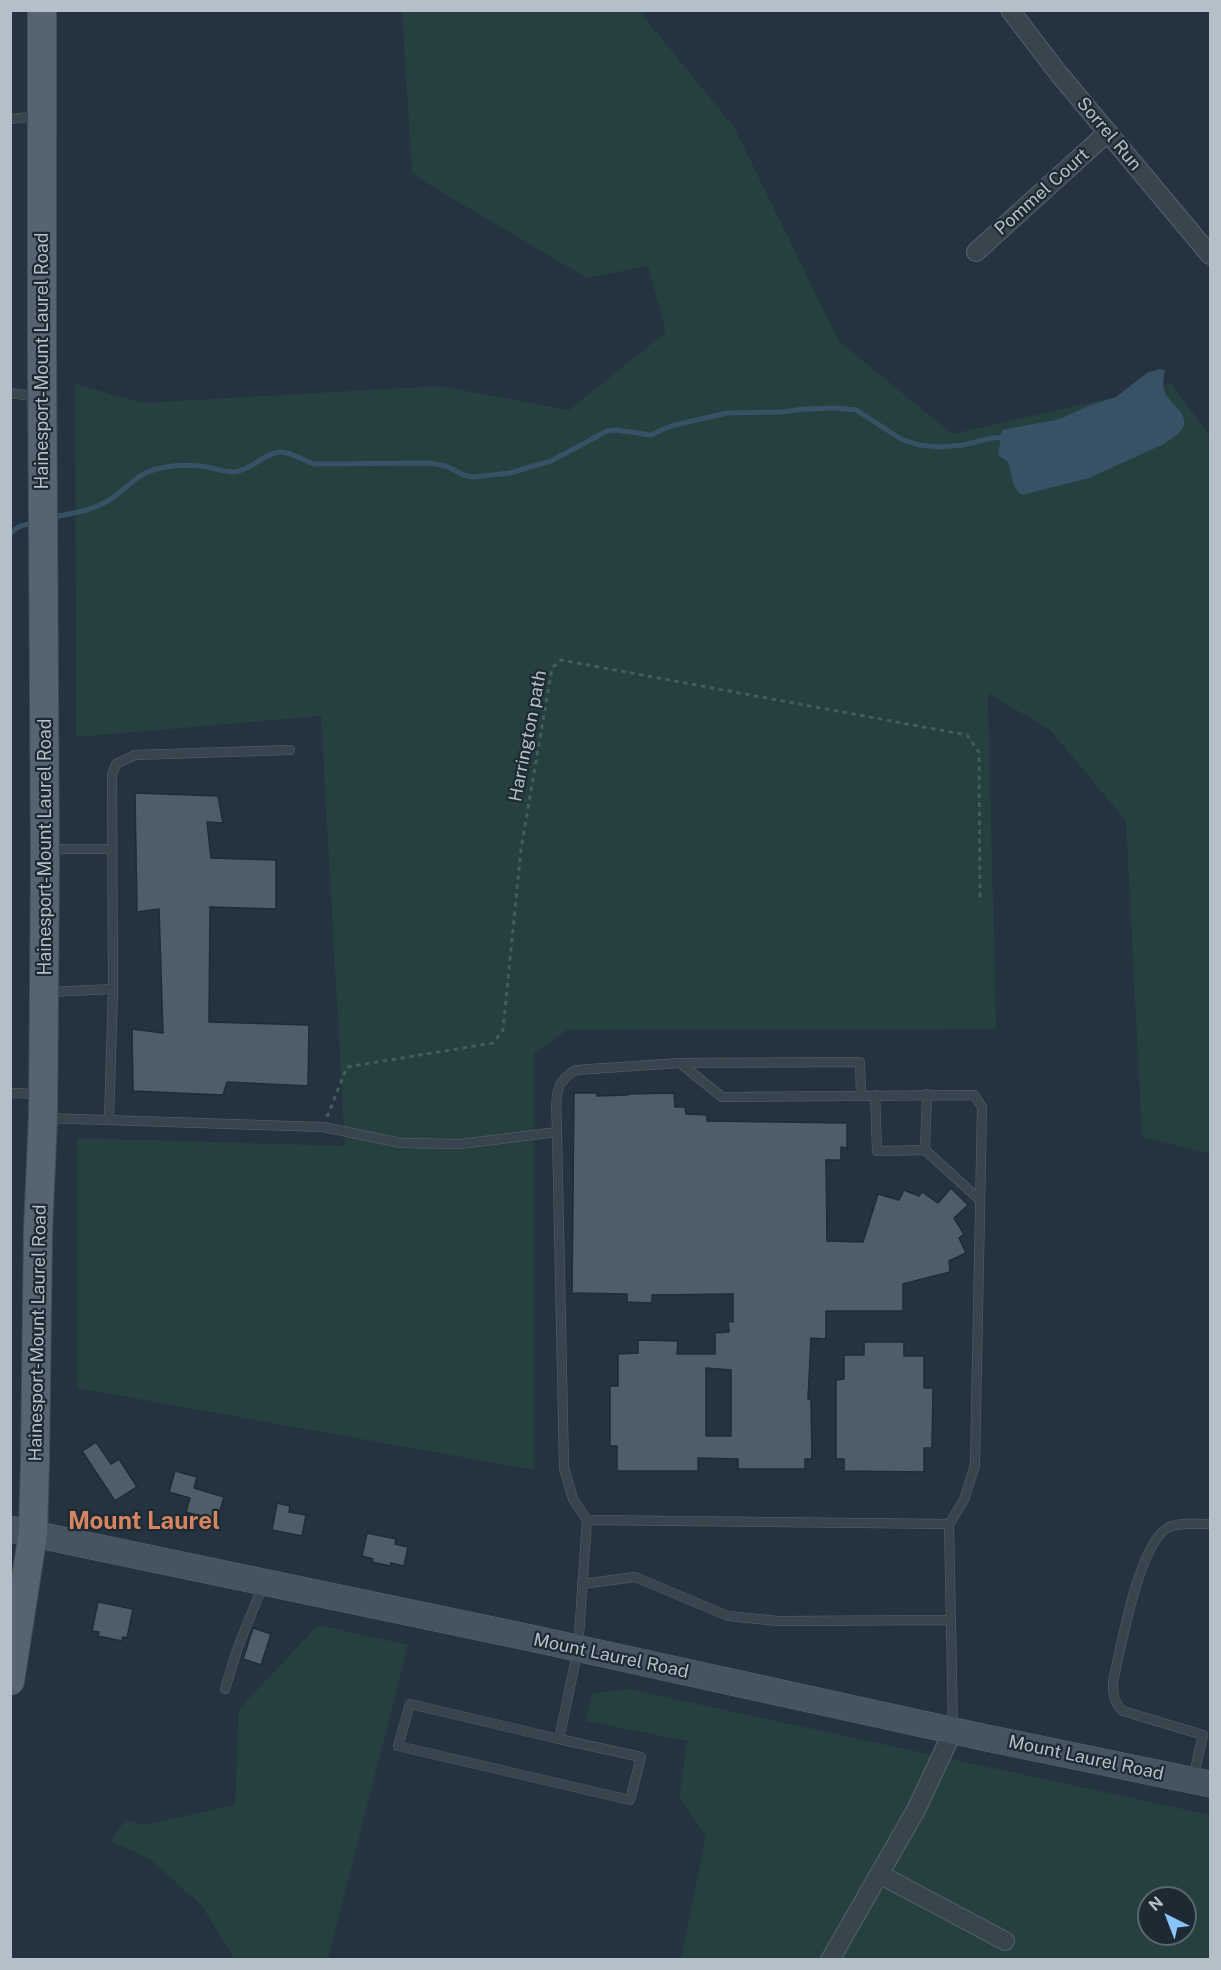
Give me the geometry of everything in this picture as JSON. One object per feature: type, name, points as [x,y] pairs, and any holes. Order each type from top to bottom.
[{"type":"main road","name":"Hainesport-Mount Laurel Road","points":[[10,1681],[22,1531],[36,1414],[38,1231],[43,1106],[45,849],[42,10]]},
{"type":"main road","name":"Mount Laurel Road","points":[[22,1531],[953,1731],[1202,1782]]},
{"type":"street","name":"Sorrel Run","points":[[1010,10],[1059,74],[1210,255]]},
{"type":"street","name":"Pommel Court","points":[[976,252],[1108,132]]},
{"type":"street","points":[[830,1959],[916,1810],[953,1731]]},
{"type":"street","points":[[879,1874],[1005,1941]]},
{"type":"lane","points":[[10,119],[41,116]]},
{"type":"lane","points":[[10,393],[42,397]]},
{"type":"lane","points":[[109,1119],[113,989],[112,775],[116,764],[135,755],[290,750]]},
{"type":"lane","points":[[45,849],[112,849]]},
{"type":"lane","points":[[44,992],[113,989]]},
{"type":"lane","points":[[559,1739],[578,1649],[587,1520],[573,1499],[564,1468],[558,1087],[565,1076],[576,1070],[680,1063],[860,1062],[861,1095]]},
{"type":"lane","points":[[680,1063],[722,1097],[966,1093],[974,1095],[982,1107],[975,1465],[964,1500],[949,1524],[953,1731]]},
{"type":"lane","points":[[10,1093],[43,1106],[109,1119],[323,1126],[401,1143],[460,1144],[557,1132]]},
{"type":"lane","points":[[925,1150],[927,1094]]},
{"type":"lane","points":[[875,1095],[877,1151],[925,1150],[980,1200]]},
{"type":"lane","points":[[587,1520],[949,1524]]},
{"type":"lane","points":[[1202,1782],[1207,1736],[1123,1711],[1117,1705],[1113,1695],[1113,1681],[1135,1588],[1156,1538],[1168,1528],[1182,1524],[1210,1524]]},
{"type":"lane","points":[[582,1584],[635,1577],[728,1616],[777,1621],[951,1620]]},
{"type":"lane","points":[[225,1689],[238,1647],[263,1582]]},
{"type":"lane","points":[[410,1704],[559,1739],[641,1756],[630,1800],[398,1746],[410,1704]]},
{"type":"path","name":"Harrington path","points":[[323,1126],[347,1067],[493,1043],[503,1030],[521,849],[552,668],[561,660],[967,735],[979,752],[980,902]]},
{"type":"green space","points":[[402,11],[639,11],[734,127],[839,341],[952,434],[1172,384],[1210,437],[1210,1154],[1142,1137],[1126,821],[1051,731],[988,693],[996,1029],[567,1030],[534,1053],[534,1470],[77,1388],[77,1138],[345,1146],[321,716],[76,737],[75,384],[143,403],[439,386],[569,410],[666,332],[648,266],[587,278],[412,173]]},
{"type":"green space","points":[[318,1625],[408,1645],[328,1959],[230,1959],[232,1954],[201,1905],[151,1860],[111,1841],[125,1820],[144,1825],[235,1805],[239,1709]]},
{"type":"green space","points":[[628,1689],[1210,1815],[1210,1959],[681,1959],[706,1835],[679,1798],[687,1741],[586,1721],[592,1694]]},
{"type":"water","points":[[1159,369],[1165,370],[1163,384],[1165,393],[1183,416],[1184,426],[1179,433],[1164,444],[1089,478],[1022,495],[1018,492],[1008,462],[998,455],[1002,430],[1060,419],[1088,406],[1116,397],[1147,373]]},
{"type":"building","points":[[135,793],[218,796],[223,823],[207,822],[211,858],[276,860],[276,909],[210,907],[209,1022],[309,1025],[308,1086],[227,1082],[223,1095],[133,1091],[132,1029],[163,1033],[159,909],[137,912]]},
{"type":"building","points":[[574,1093],[597,1093],[597,1096],[674,1093],[675,1107],[685,1107],[686,1114],[707,1115],[707,1121],[847,1123],[847,1148],[841,1147],[841,1160],[826,1160],[827,1241],[863,1242],[878,1194],[899,1200],[904,1190],[919,1196],[922,1192],[938,1203],[951,1188],[968,1205],[954,1218],[964,1234],[959,1238],[966,1253],[949,1261],[950,1272],[903,1284],[903,1311],[826,1311],[826,1339],[811,1338],[808,1399],[811,1399],[812,1459],[805,1459],[805,1469],[738,1469],[738,1459],[698,1458],[698,1471],[617,1471],[617,1446],[610,1446],[610,1386],[618,1386],[618,1354],[638,1353],[638,1340],[678,1341],[677,1354],[715,1354],[715,1333],[729,1332],[728,1321],[733,1322],[733,1294],[652,1295],[652,1303],[627,1302],[627,1294],[572,1293]],"holes":[[[706,1368],[731,1370],[731,1436],[706,1436]]]},
{"type":"building","points":[[864,1342],[904,1342],[904,1356],[924,1356],[924,1388],[933,1388],[932,1448],[924,1448],[924,1472],[844,1471],[844,1459],[836,1459],[836,1380],[844,1379],[844,1355],[864,1355]]},
{"type":"building","points":[[96,1442],[111,1464],[119,1459],[137,1487],[115,1501],[82,1451]]},
{"type":"building","points":[[175,1471],[197,1477],[194,1488],[224,1497],[217,1521],[186,1512],[190,1498],[169,1492]]},
{"type":"building","points":[[277,1503],[290,1506],[289,1512],[306,1515],[302,1536],[272,1530]]},
{"type":"building","points":[[367,1533],[396,1539],[395,1544],[408,1547],[404,1566],[372,1562],[373,1559],[362,1556]]},
{"type":"building","points":[[98,1602],[133,1609],[127,1638],[123,1637],[122,1641],[98,1636],[99,1632],[92,1631]]},
{"type":"building","points":[[253,1628],[271,1634],[261,1665],[243,1659]]},
{"type":"waterway","points":[[51,518],[100,505],[114,498],[140,476],[166,467],[207,467],[234,472],[247,468],[269,455],[284,452],[314,464],[429,463],[446,466],[473,477],[510,473],[551,461],[607,431],[616,430],[651,435],[671,426],[727,413],[835,408],[856,410],[901,439],[919,445],[940,447],[1007,437]]},
{"type":"waterway","points":[[10,533],[20,526],[33,523]]},
{"type":"district","name":"Mount Laurel","points":[[144,1522]]}]
